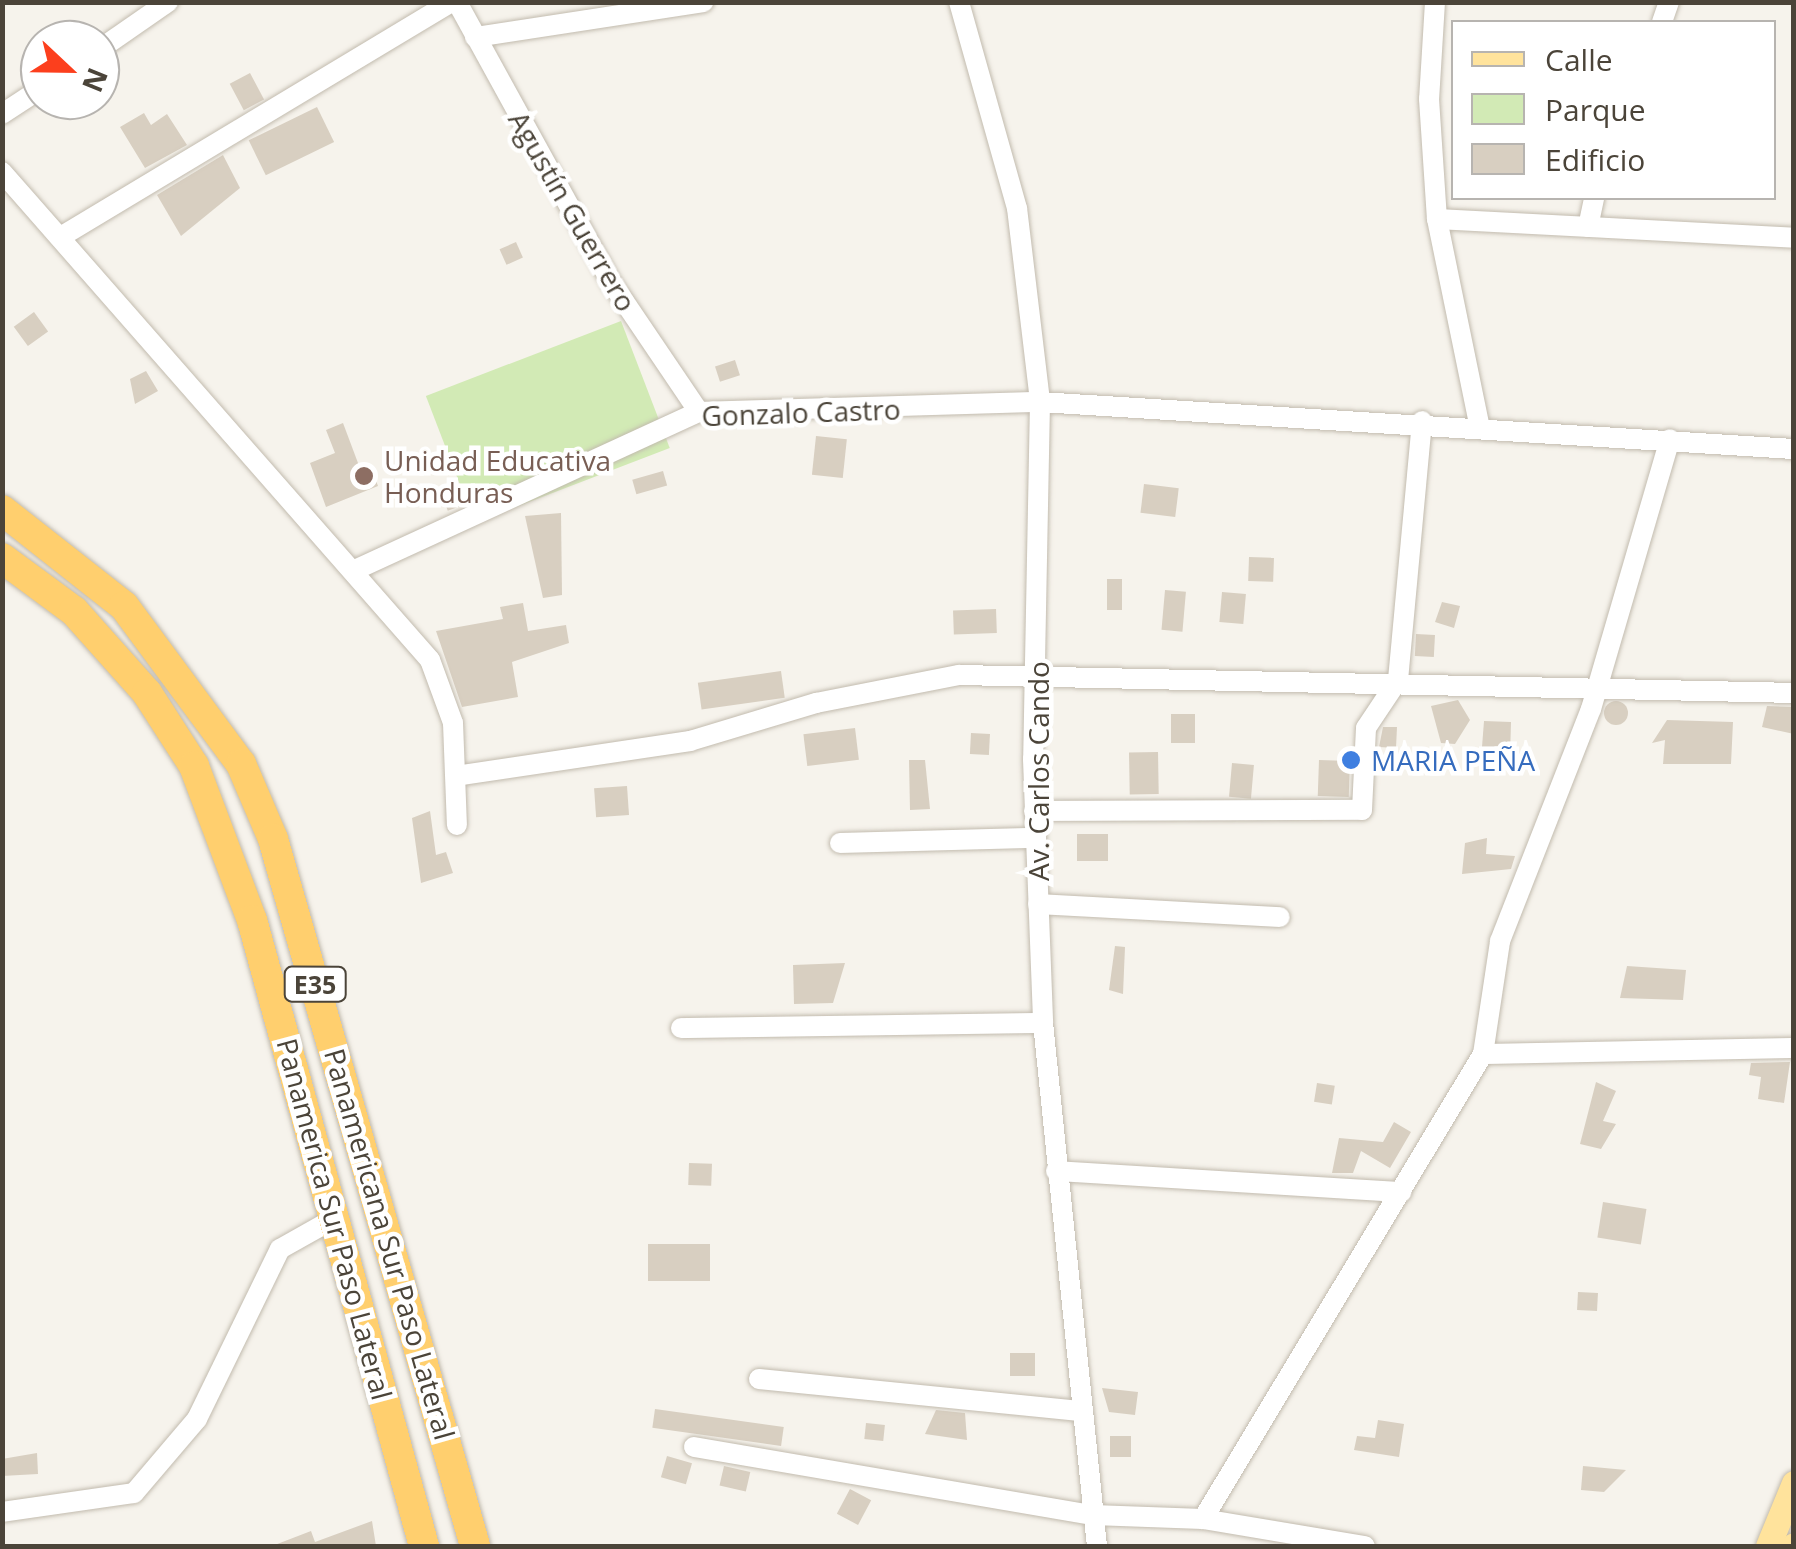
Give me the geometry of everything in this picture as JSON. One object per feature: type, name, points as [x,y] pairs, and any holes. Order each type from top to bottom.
[{"type":"highway","name":"Panamericana Sur Paso Lateral","points":[[2,510],[124,606],[241,764],[273,838],[476,1546]]},
{"type":"highway","name":"Panamerica Sur Paso Lateral","points":[[2,558],[74,610],[147,693],[194,766],[252,920],[424,1546]]},
{"type":"main road","points":[[1784,1543],[1794,1483]]},
{"type":"street","points":[[120,34],[168,2]]},
{"type":"street","points":[[62,236],[454,2]]},
{"type":"street","name":"Agustín Guerrero","points":[[454,2],[612,282],[699,412]]},
{"type":"street","points":[[475,36],[703,2]]},
{"type":"street","name":"Av. Carlos Cando","points":[[959,2],[1017,208],[1040,402],[1034,811],[1043,1022],[1097,1546]]},
{"type":"street","points":[[1435,2],[1428,99],[1438,219],[1479,424]]},
{"type":"street","points":[[2,172],[430,660],[452,723],[458,824]]},
{"type":"street","points":[[1588,227],[1594,200]]},
{"type":"street","points":[[1438,219],[1794,238]]},
{"type":"street","name":"Gonzalo Castro","points":[[355,570],[699,412],[1040,402],[1422,420],[1794,449]]},
{"type":"street","points":[[1034,811],[1354,815],[1362,810],[1366,728],[1398,680],[1422,420]]},
{"type":"street","points":[[1203,1519],[1484,1054],[1500,941],[1597,690],[1670,439]]},
{"type":"street","points":[[456,776],[690,741],[816,703],[959,674],[1398,680],[1597,690],[1794,692]]},
{"type":"street","points":[[840,843],[1036,838]]},
{"type":"street","points":[[1038,904],[1280,917]]},
{"type":"street","points":[[681,1028],[1043,1022]]},
{"type":"street","points":[[1484,1054],[1794,1048]]},
{"type":"street","points":[[1056,1171],[1401,1192]]},
{"type":"street","points":[[2,1512],[134,1493],[197,1419],[280,1250],[335,1218]]},
{"type":"street","points":[[759,1379],[1082,1410]]},
{"type":"street","points":[[694,1448],[1093,1515],[1203,1519],[1365,1546]]},
{"type":"green space","points":[[621,321],[670,448],[475,523],[426,396]]},
{"type":"building","points":[[250,73],[264,99],[244,110],[230,84]]},
{"type":"building","points":[[317,107],[334,142],[266,175],[249,140]]},
{"type":"building","points":[[144,113],[151,125],[167,114],[187,145],[145,168],[120,127]]},
{"type":"building","points":[[223,155],[240,188],[181,236],[157,195]]},
{"type":"building","points":[[516,242],[523,258],[506,265],[500,249]]},
{"type":"building","points":[[34,312],[48,331],[28,346],[14,327]]},
{"type":"building","points":[[735,360],[740,375],[720,382],[715,366]]},
{"type":"building","points":[[146,371],[158,391],[135,404],[130,379]]},
{"type":"building","points":[[343,423],[361,471],[371,467],[378,486],[326,507],[310,463],[335,453],[326,430]]},
{"type":"building","points":[[816,436],[847,439],[843,478],[812,475]]},
{"type":"building","points":[[663,471],[667,485],[636,494],[632,480]]},
{"type":"building","points":[[454,484],[462,506],[448,511],[440,489]]},
{"type":"building","points":[[1144,484],[1179,488],[1175,517],[1140,513]]},
{"type":"building","points":[[561,513],[562,595],[543,598],[525,516]]},
{"type":"building","points":[[1249,557],[1274,558],[1273,582],[1248,581]]},
{"type":"building","points":[[1107,579],[1122,579],[1122,610],[1107,610]]},
{"type":"building","points":[[1165,590],[1186,592],[1182,632],[1162,630]]},
{"type":"building","points":[[1222,592],[1246,594],[1243,624],[1219,622]]},
{"type":"building","points":[[1442,602],[1460,606],[1454,628],[1435,622]]},
{"type":"building","points":[[523,603],[528,631],[566,625],[569,643],[512,662],[518,697],[462,707],[436,631],[503,619],[500,607]]},
{"type":"building","points":[[996,609],[997,633],[954,634],[953,611]]},
{"type":"building","points":[[1416,634],[1435,635],[1434,657],[1415,656]]},
{"type":"building","points":[[781,671],[785,698],[702,709],[698,683]]},
{"type":"building","points":[[1458,700],[1470,720],[1455,744],[1441,743],[1431,706]]},
{"type":"building","points":[[1616,701],[1625,704],[1625,722],[1616,725],[1607,722],[1604,713],[1607,704]]},
{"type":"building","points":[[1767,706],[1794,707],[1794,734],[1762,727]]},
{"type":"building","points":[[1171,714],[1195,714],[1195,743],[1171,743]]},
{"type":"building","points":[[1667,720],[1733,722],[1731,764],[1663,764],[1665,740],[1652,743]]},
{"type":"building","points":[[1484,721],[1511,722],[1510,758],[1482,747]]},
{"type":"building","points":[[1383,727],[1397,727],[1396,748],[1379,747]]},
{"type":"building","points":[[855,728],[859,760],[807,766],[803,734]]},
{"type":"building","points":[[971,733],[990,734],[989,755],[970,754]]},
{"type":"building","points":[[1158,752],[1159,794],[1130,794],[1129,753]]},
{"type":"building","points":[[909,760],[925,760],[930,809],[910,810]]},
{"type":"building","points":[[1319,760],[1350,761],[1349,797],[1318,796]]},
{"type":"building","points":[[1232,763],[1254,765],[1251,799],[1229,797]]},
{"type":"building","points":[[627,786],[629,815],[596,817],[594,788]]},
{"type":"building","points":[[430,811],[436,855],[446,852],[453,873],[421,883],[412,818]]},
{"type":"building","points":[[1077,834],[1108,834],[1108,861],[1077,861]]},
{"type":"building","points":[[1487,838],[1486,854],[1515,856],[1511,869],[1462,874],[1465,843]]},
{"type":"building","points":[[1115,946],[1125,947],[1123,994],[1109,990]]},
{"type":"building","points":[[845,963],[833,1003],[794,1004],[793,965]]},
{"type":"building","points":[[1627,966],[1686,970],[1683,1000],[1620,998]]},
{"type":"building","points":[[1790,1062],[1784,1103],[1758,1099],[1761,1077],[1749,1075],[1751,1063]]},
{"type":"building","points":[[1596,1082],[1616,1091],[1603,1121],[1616,1124],[1601,1149],[1580,1144]]},
{"type":"building","points":[[1317,1083],[1335,1086],[1332,1105],[1314,1102]]},
{"type":"building","points":[[1394,1122],[1411,1132],[1390,1168],[1361,1151],[1353,1173],[1332,1173],[1339,1138],[1383,1142]]},
{"type":"building","points":[[689,1163],[712,1164],[711,1186],[688,1185]]},
{"type":"building","points":[[1603,1202],[1646,1209],[1641,1244],[1597,1238]]},
{"type":"building","points":[[648,1244],[710,1244],[710,1281],[648,1281]]},
{"type":"building","points":[[1578,1292],[1598,1293],[1597,1311],[1577,1310]]},
{"type":"building","points":[[1010,1353],[1035,1353],[1035,1376],[1010,1376]]},
{"type":"building","points":[[1102,1388],[1138,1392],[1135,1415],[1109,1412]]},
{"type":"building","points":[[655,1409],[784,1427],[781,1446],[652,1428]]},
{"type":"building","points":[[936,1410],[965,1413],[967,1440],[925,1434]]},
{"type":"building","points":[[1378,1420],[1404,1424],[1399,1457],[1354,1450],[1357,1436],[1375,1438]]},
{"type":"building","points":[[866,1423],[885,1425],[883,1441],[864,1439]]},
{"type":"building","points":[[1110,1436],[1131,1436],[1131,1457],[1110,1457]]},
{"type":"building","points":[[37,1453],[38,1474],[2,1476],[2,1459]]},
{"type":"building","points":[[667,1456],[692,1463],[686,1484],[661,1477]]},
{"type":"building","points":[[724,1466],[750,1472],[746,1492],[720,1485]]},
{"type":"building","points":[[1583,1466],[1626,1470],[1604,1492],[1581,1490]]},
{"type":"building","points":[[850,1489],[871,1500],[858,1525],[837,1514]]},
{"type":"building","points":[[372,1521],[376,1546],[272,1546],[311,1531],[315,1542]]},
{"type":"place","name":"Unidad Educativa Honduras","points":[[364,476]]},
{"type":"place","name":"MARIA PEÑA","points":[[1351,760]]}]
